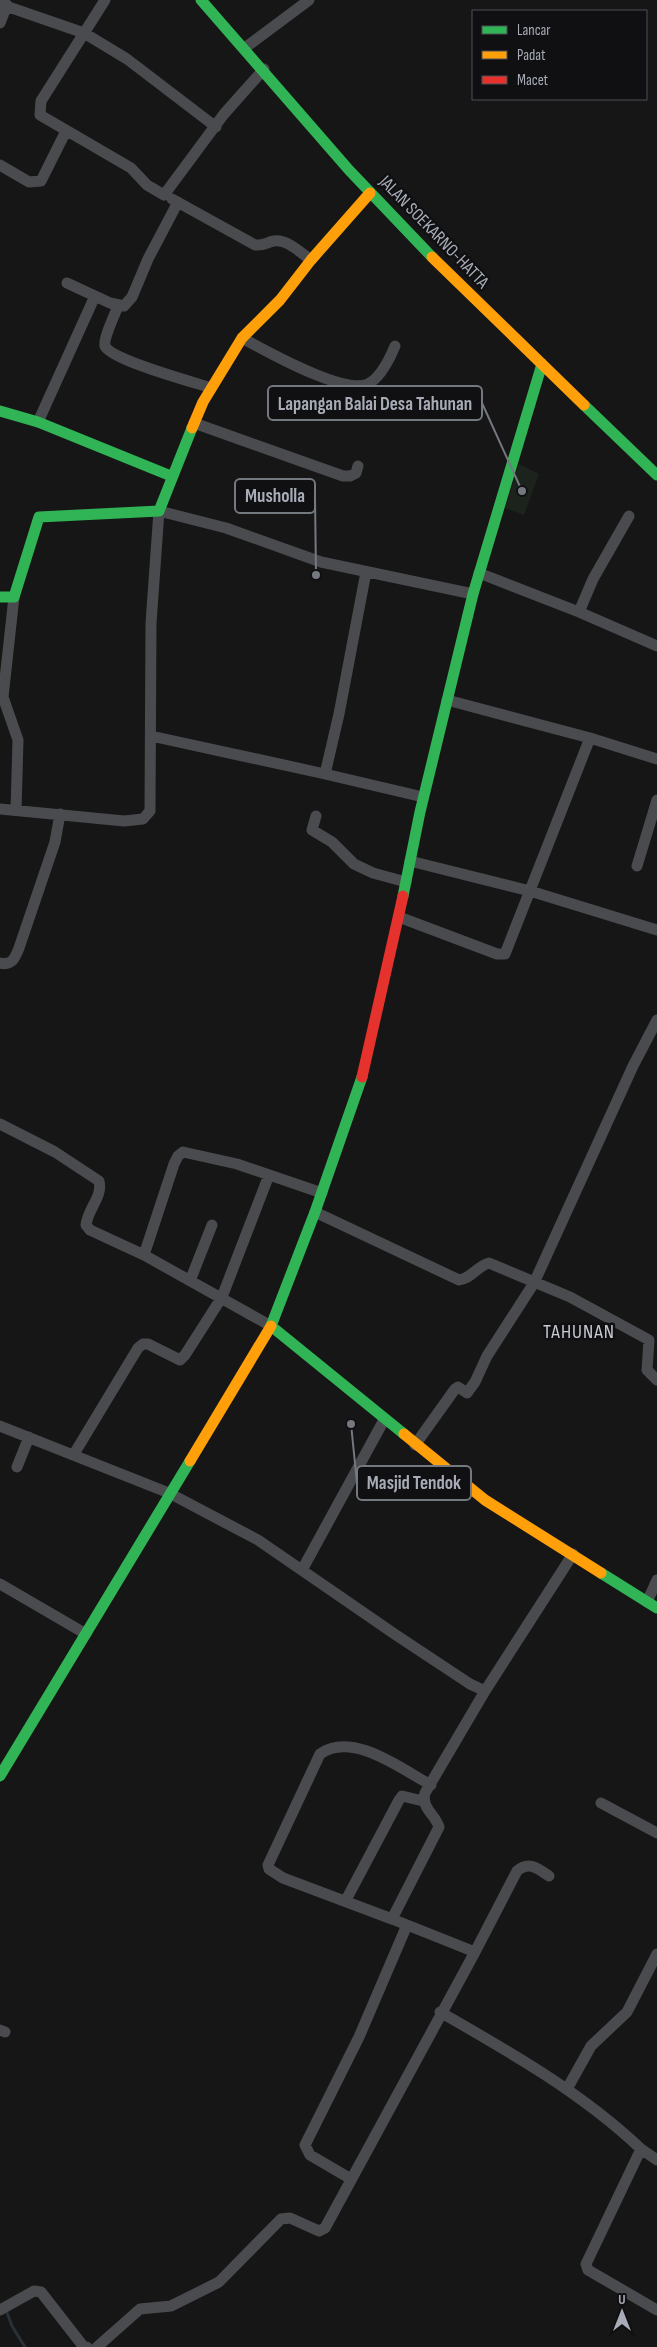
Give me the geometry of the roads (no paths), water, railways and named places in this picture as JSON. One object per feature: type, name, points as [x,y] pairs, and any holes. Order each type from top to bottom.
[{"type":"main road","name":"JALAN SOEKARNO-HATTA","points":[[201,0],[246,48],[370,193],[440,265],[657,475]]},
{"type":"main road","points":[[0,597],[14,597],[39,517],[159,511],[171,476],[194,424],[212,388],[242,338],[280,300],[311,260],[370,193]]},
{"type":"main road","points":[[0,1776],[271,1326],[315,1212],[360,1085],[424,797],[473,594],[542,364]]},
{"type":"main road","points":[[0,411],[38,422],[171,476]]},
{"type":"main road","points":[[271,1326],[384,1420],[486,1500],[652,1605]]},
{"type":"street","points":[[105,0],[41,101],[40,115],[131,168],[147,185],[255,245],[264,246],[274,241],[281,241],[311,260]]},
{"type":"street","points":[[246,48],[309,0]]},
{"type":"street","points":[[0,22],[3,5],[84,33],[127,59],[216,127]]},
{"type":"street","points":[[164,195],[216,127],[264,69]]},
{"type":"street","points":[[0,165],[30,182],[41,182],[66,131]]},
{"type":"street","points":[[67,282],[118,306],[124,306],[128,303],[148,259],[178,202]]},
{"type":"street","points":[[38,422],[95,296]]},
{"type":"street","points":[[118,306],[105,339],[105,345],[108,350],[116,356],[133,363],[212,388]]},
{"type":"street","points":[[242,338],[281,359],[329,380],[355,386],[366,385],[373,381],[390,358],[395,346]]},
{"type":"street","points":[[194,424],[343,476],[350,476],[356,473],[358,466]]},
{"type":"street","points":[[0,809],[124,821],[143,819],[147,816],[151,803],[151,623],[159,511],[226,528],[321,562],[473,594]]},
{"type":"street","points":[[579,612],[593,579],[629,516]]},
{"type":"street","points":[[325,774],[339,714],[366,572]]},
{"type":"street","points":[[479,573],[579,612],[657,646]]},
{"type":"street","points":[[14,597],[3,697],[18,740],[16,810]]},
{"type":"street","points":[[447,700],[590,738],[657,759]]},
{"type":"street","points":[[152,736],[424,797]]},
{"type":"street","points":[[398,917],[505,954],[590,738]]},
{"type":"street","points":[[637,866],[657,800]]},
{"type":"street","points":[[2,966],[13,961],[19,948],[55,842],[60,814]]},
{"type":"street","points":[[316,816],[312,830],[332,842],[354,864],[373,873],[406,882]]},
{"type":"street","points":[[410,861],[530,891],[657,930]]},
{"type":"street","points":[[415,1445],[455,1389],[458,1388],[467,1392],[475,1382],[487,1356],[534,1283],[633,1066],[657,1020]]},
{"type":"street","points":[[0,1124],[55,1152],[99,1180],[100,1191],[87,1216],[87,1227],[144,1255],[271,1326]]},
{"type":"street","points":[[144,1255],[174,1164],[180,1153],[188,1152],[237,1164],[322,1193]]},
{"type":"street","points":[[74,1454],[138,1348],[143,1344],[148,1344],[180,1360],[222,1297],[269,1175]]},
{"type":"street","points":[[315,1212],[459,1280],[466,1279],[483,1264],[489,1263],[596,1309],[649,1340],[647,1370],[657,1380]]},
{"type":"street","points":[[190,1281],[212,1225]]},
{"type":"street","points":[[302,1570],[384,1420]]},
{"type":"street","points":[[0,1426],[169,1493],[258,1540],[462,1679],[485,1691]]},
{"type":"street","points":[[17,1467],[28,1437]]},
{"type":"street","points":[[423,1801],[425,1793],[432,1785],[485,1691],[573,1554]]},
{"type":"street","points":[[652,1605],[657,1580]]},
{"type":"street","points":[[0,1584],[86,1634]]},
{"type":"street","points":[[432,1785],[377,1755],[349,1745],[335,1746],[320,1754],[271,1857],[269,1869],[283,1878],[346,1900],[475,1952]]},
{"type":"street","points":[[346,1900],[398,1800],[402,1796],[423,1801],[439,1827],[392,1919]]},
{"type":"street","points":[[601,1803],[657,1833]]},
{"type":"street","points":[[97,2347],[140,2310],[171,2306],[219,2282],[281,2219],[290,2218],[319,2231],[323,2230],[405,2082],[440,2012],[475,1952],[517,1872],[523,1866],[532,1866],[549,1876]]},
{"type":"street","points":[[352,2179],[310,2155],[305,2145],[359,2037],[407,1925]]},
{"type":"street","points":[[567,2089],[591,2046],[627,2012],[657,1954]]},
{"type":"street","points":[[440,2012],[514,2054],[567,2089],[657,2160]]},
{"type":"street","points":[[641,2149],[586,2264],[588,2270],[657,2310]]},
{"type":"street","points":[[0,2310],[36,2291],[42,2293],[83,2346],[87,2347]]},
{"type":"waterway","points":[[6,2310],[12,2326],[25,2347]]},
{"type":"place","name":"Lapangan Balai Desa Tahunan","points":[[522,491]]},
{"type":"place","name":"Musholla","points":[[316,575]]},
{"type":"place","name":"Masjid Tendok","points":[[351,1424]]},
{"type":"district","name":"TAHUNAN","points":[[579,1332]]}]
